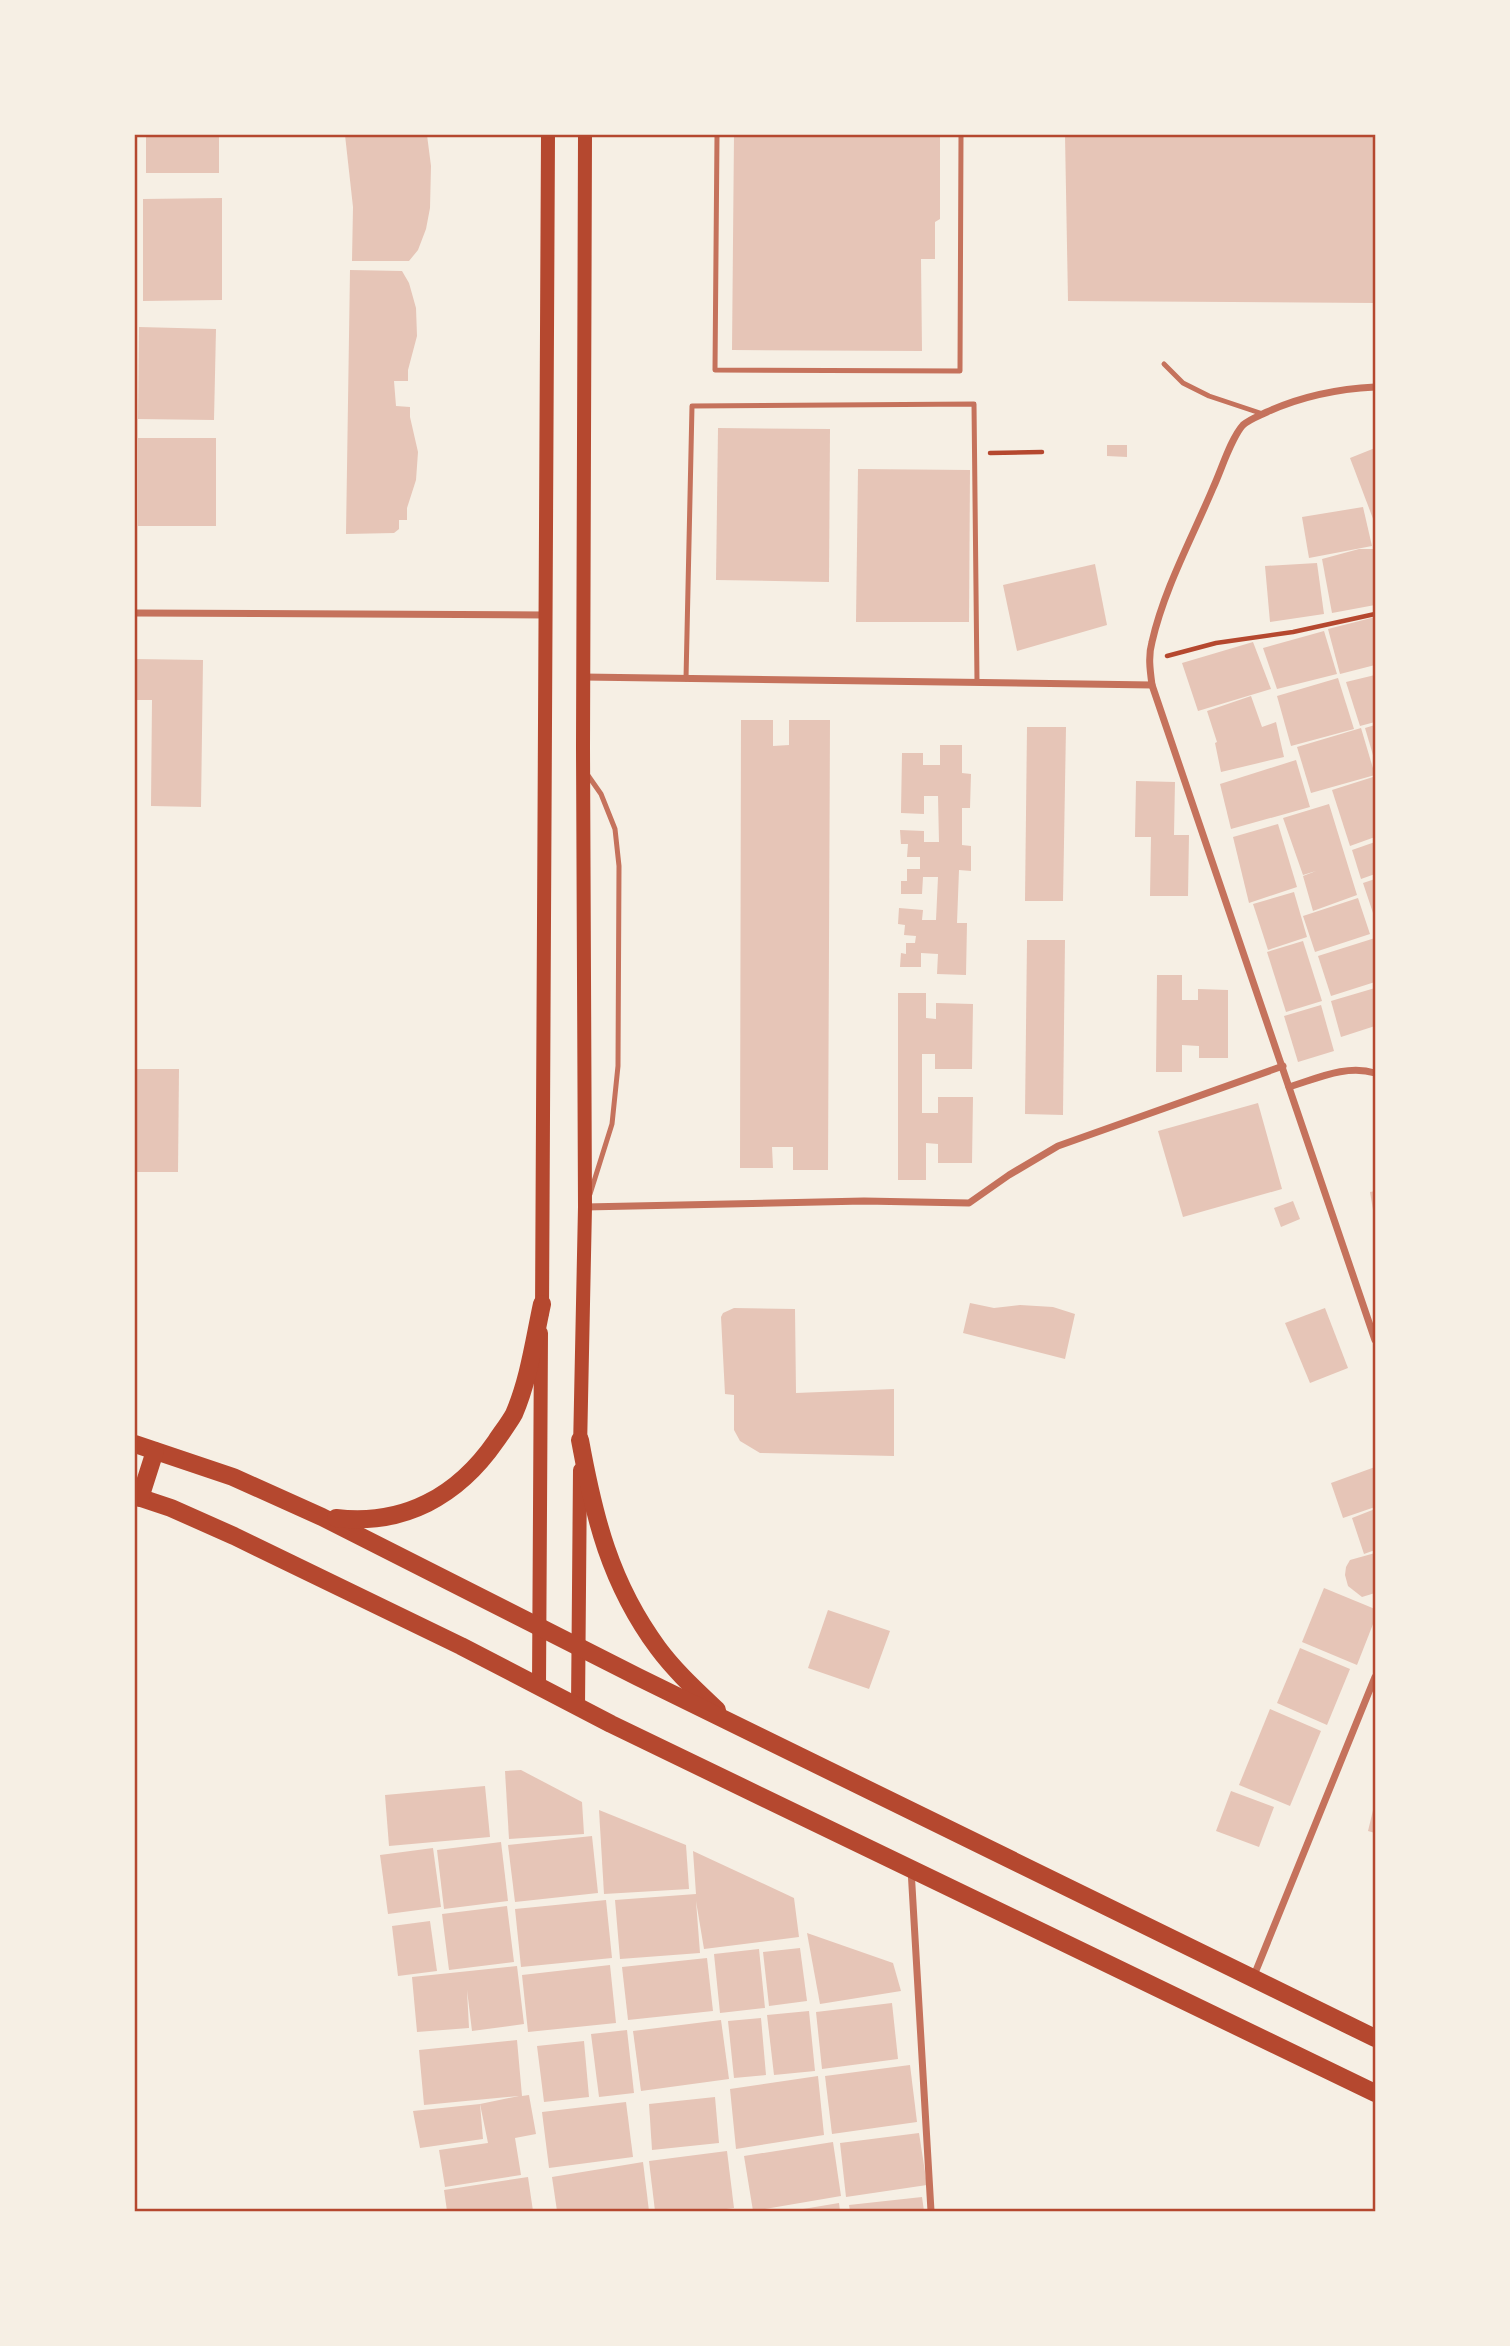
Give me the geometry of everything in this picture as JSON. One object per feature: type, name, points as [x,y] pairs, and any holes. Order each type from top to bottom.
[{"type":"main road","points":[[539,1686],[548,135]]},
{"type":"main road","points":[[578,1707],[580,1440],[586,1207],[583,767],[585,135]]},
{"type":"main road","points":[[322,1517],[358,1521],[390,1517],[424,1505],[455,1487],[479,1465],[513,1415],[529,1369],[542,1304]]},
{"type":"main road","points":[[580,1440],[592,1506],[610,1559],[633,1611],[659,1650],[690,1685],[730,1722]]},
{"type":"main road","points":[[135,1444],[233,1477],[322,1517],[730,1722],[1375,2038]]},
{"type":"main road","points":[[155,1451],[138,1497],[171,1508],[234,1536],[578,1707],[1375,2093]]},
{"type":"street","points":[[1375,387],[1347,388],[1309,396],[1245,424],[1237,436],[1167,597],[1152,641],[1150,662],[1152,685],[1375,1340]]},
{"type":"street","points":[[135,613],[545,615]]},
{"type":"street","points":[[583,677],[1152,685]]},
{"type":"street","points":[[586,1207],[864,1201],[969,1203],[1009,1174],[1058,1146],[1283,1066]]},
{"type":"street","points":[[1289,1087],[1343,1071],[1358,1069],[1375,1073]]},
{"type":"street","points":[[1253,1978],[1375,1677]]},
{"type":"street","points":[[911,1868],[931,2211]]},
{"type":"lane","points":[[717,135],[715,370],[960,371],[961,135]]},
{"type":"lane","points":[[1164,364],[1183,383],[1200,392],[1263,414]]},
{"type":"lane","points":[[686,679],[692,406],[974,404],[977,682]]},
{"type":"lane","points":[[583,767],[601,794],[615,829],[619,866],[618,1066],[612,1125],[586,1207]]},
{"type":"path","points":[[975,453],[1041,452]]},
{"type":"path","points":[[1150,662],[1216,643],[1293,632],[1375,614]]},
{"type":"building","points":[[146,135],[219,135],[219,173],[146,173]]},
{"type":"building","points":[[345,135],[427,135],[431,166],[430,208],[418,250],[409,261],[352,261],[353,207]]},
{"type":"building","points":[[734,135],[940,135],[940,219],[935,222],[935,259],[921,259],[922,351],[732,350]]},
{"type":"building","points":[[1065,135],[1375,135],[1375,303],[1068,301]]},
{"type":"building","points":[[222,198],[222,300],[143,301],[143,199]]},
{"type":"building","points":[[350,270],[402,271],[409,283],[416,308],[417,336],[408,370],[408,381],[394,381],[396,406],[410,407],[418,452],[416,480],[407,508],[407,520],[399,520],[399,529],[394,533],[346,534]]},
{"type":"building","points":[[139,327],[216,329],[214,420],[138,419]]},
{"type":"building","points":[[718,428],[830,429],[829,582],[716,580]]},
{"type":"building","points":[[138,438],[216,438],[216,526],[138,526]]},
{"type":"building","points":[[1107,445],[1127,445],[1127,457],[1107,456]]},
{"type":"building","points":[[1375,448],[1375,524],[1350,458]]},
{"type":"building","points":[[858,469],[970,470],[969,622],[856,622]]},
{"type":"building","points":[[1363,507],[1372,546],[1309,558],[1302,517]]},
{"type":"building","points":[[1359,549],[1375,549],[1375,605],[1332,613],[1322,559]]},
{"type":"building","points":[[1317,563],[1324,614],[1270,622],[1265,566]]},
{"type":"building","points":[[1095,564],[1107,625],[1017,651],[1003,585]]},
{"type":"building","points":[[1375,617],[1375,665],[1340,674],[1328,629]]},
{"type":"building","points":[[1324,631],[1337,674],[1277,689],[1263,648]]},
{"type":"building","points":[[1253,642],[1271,689],[1198,711],[1182,663]]},
{"type":"building","points":[[135,659],[203,660],[201,807],[151,806],[152,700],[135,700]]},
{"type":"building","points":[[1375,675],[1375,722],[1360,726],[1346,682]]},
{"type":"building","points":[[1338,678],[1354,729],[1291,746],[1277,696]]},
{"type":"building","points":[[1251,696],[1262,727],[1276,722],[1284,757],[1221,772],[1215,743],[1217,742],[1207,711]]},
{"type":"building","points":[[741,720],[773,720],[773,746],[789,745],[789,720],[830,720],[828,1170],[793,1170],[793,1147],[772,1147],[773,1168],[740,1168]]},
{"type":"building","points":[[1375,725],[1375,762],[1365,728]]},
{"type":"building","points":[[1027,727],[1066,727],[1063,901],[1025,901]]},
{"type":"building","points":[[1361,728],[1375,775],[1311,793],[1297,747]]},
{"type":"building","points":[[940,745],[962,745],[962,773],[971,774],[970,808],[962,808],[962,845],[971,846],[971,871],[959,870],[957,923],[967,923],[966,975],[937,974],[938,954],[921,953],[921,967],[900,967],[901,953],[906,954],[906,943],[915,943],[916,936],[904,935],[905,925],[898,924],[899,908],[923,910],[922,920],[936,920],[938,877],[923,877],[922,894],[901,894],[901,881],[907,881],[907,869],[920,869],[920,857],[907,857],[908,844],[901,844],[900,830],[924,831],[924,842],[939,842],[938,796],[924,796],[924,814],[901,813],[902,753],[923,753],[923,765],[940,765]]},
{"type":"building","points":[[1296,760],[1310,807],[1231,829],[1220,784]]},
{"type":"building","points":[[1373,777],[1375,837],[1350,846],[1332,790]]},
{"type":"building","points":[[1136,781],[1175,782],[1174,835],[1189,835],[1188,896],[1150,896],[1151,837],[1135,837]]},
{"type":"building","points":[[1329,804],[1357,895],[1313,911],[1303,876],[1316,871],[1303,875],[1283,818]]},
{"type":"building","points":[[1278,824],[1297,887],[1249,903],[1233,837]]},
{"type":"building","points":[[1375,842],[1375,874],[1361,879],[1352,850]]},
{"type":"building","points":[[1375,879],[1375,919],[1363,883]]},
{"type":"building","points":[[1294,892],[1307,937],[1268,950],[1253,904]]},
{"type":"building","points":[[1358,898],[1370,934],[1315,952],[1303,916]]},
{"type":"building","points":[[1375,938],[1375,982],[1331,996],[1318,956]]},
{"type":"building","points":[[1027,940],[1065,940],[1063,1115],[1025,1114]]},
{"type":"building","points":[[1303,941],[1322,1001],[1286,1012],[1267,952]]},
{"type":"building","points":[[1157,975],[1182,975],[1182,1000],[1198,1000],[1198,989],[1228,990],[1228,1058],[1199,1058],[1199,1046],[1182,1045],[1182,1072],[1156,1072]]},
{"type":"building","points":[[1375,988],[1375,1026],[1341,1037],[1331,1001]]},
{"type":"building","points":[[898,993],[926,993],[926,1018],[936,1019],[936,1003],[973,1004],[972,1069],[935,1069],[935,1054],[922,1054],[922,1113],[938,1113],[938,1097],[973,1097],[972,1163],[938,1163],[938,1144],[926,1143],[926,1180],[898,1180]]},
{"type":"building","points":[[1321,1005],[1334,1051],[1298,1062],[1284,1016]]},
{"type":"building","points":[[135,1069],[179,1069],[178,1172],[135,1172]]},
{"type":"building","points":[[1258,1103],[1282,1189],[1183,1217],[1158,1131]]},
{"type":"building","points":[[1375,1191],[1375,1216],[1374,1216],[1370,1192]]},
{"type":"building","points":[[1293,1201],[1300,1219],[1281,1227],[1274,1208]]},
{"type":"building","points":[[970,1303],[994,1308],[1020,1305],[1053,1307],[1075,1314],[1065,1359],[963,1333]]},
{"type":"building","points":[[734,1308],[795,1309],[796,1393],[894,1389],[894,1456],[760,1453],[740,1441],[734,1430],[734,1395],[725,1394],[721,1317],[723,1313]]},
{"type":"building","points":[[1325,1308],[1348,1368],[1310,1383],[1285,1323]]},
{"type":"building","points":[[1375,1467],[1375,1507],[1343,1518],[1331,1483]]},
{"type":"building","points":[[1375,1509],[1375,1550],[1364,1554],[1352,1518]]},
{"type":"building","points":[[1375,1553],[1375,1593],[1362,1597],[1348,1586],[1346,1567],[1350,1560]]},
{"type":"building","points":[[1324,1588],[1375,1609],[1375,1619],[1357,1665],[1302,1642]]},
{"type":"building","points":[[828,1610],[890,1631],[869,1689],[808,1668]]},
{"type":"building","points":[[1300,1648],[1350,1669],[1327,1725],[1277,1703]]},
{"type":"building","points":[[1270,1709],[1321,1731],[1290,1806],[1239,1785]]},
{"type":"building","points":[[521,1770],[582,1802],[584,1834],[509,1839],[505,1771]]},
{"type":"building","points":[[485,1786],[490,1837],[389,1846],[385,1795]]},
{"type":"building","points":[[1231,1791],[1274,1807],[1259,1847],[1216,1831]]},
{"type":"building","points":[[1375,1806],[1375,1833],[1368,1831]]},
{"type":"building","points":[[599,1810],[686,1845],[689,1889],[604,1894]]},
{"type":"building","points":[[592,1836],[598,1893],[515,1902],[508,1845]]},
{"type":"building","points":[[501,1842],[508,1901],[444,1909],[437,1850]]},
{"type":"building","points":[[433,1848],[441,1907],[388,1914],[380,1855]]},
{"type":"building","points":[[693,1851],[794,1898],[799,1937],[704,1949],[696,1901],[700,1953],[620,1959],[615,1900],[696,1894]]},
{"type":"building","points":[[606,1900],[612,1958],[521,1967],[515,1909]]},
{"type":"building","points":[[507,1906],[514,1962],[449,1970],[442,1914]]},
{"type":"building","points":[[430,1921],[437,1971],[398,1976],[392,1926]]},
{"type":"building","points":[[807,1933],[893,1963],[901,1991],[820,2004]]},
{"type":"building","points":[[800,1948],[807,2001],[769,2006],[763,1952]]},
{"type":"building","points":[[759,1949],[765,2008],[720,2013],[714,1954]]},
{"type":"building","points":[[707,1958],[713,2011],[628,2020],[622,1967]]},
{"type":"building","points":[[610,1965],[616,2023],[528,2032],[522,1975]]},
{"type":"building","points":[[517,1966],[524,2024],[472,2031],[467,1990],[469,2028],[417,2032],[412,1977]]},
{"type":"building","points":[[892,2003],[898,2059],[822,2069],[816,2012]]},
{"type":"building","points":[[809,2011],[815,2071],[774,2075],[767,2015]]},
{"type":"building","points":[[761,2018],[766,2075],[734,2078],[728,2021]]},
{"type":"building","points":[[721,2020],[729,2079],[641,2091],[633,2031]]},
{"type":"building","points":[[627,2030],[634,2093],[599,2097],[591,2034]]},
{"type":"building","points":[[517,2040],[522,2096],[529,2095],[536,2134],[515,2138],[521,2175],[445,2187],[439,2150],[488,2143],[480,2104],[519,2096],[424,2105],[419,2050]]},
{"type":"building","points":[[584,2041],[589,2097],[544,2102],[537,2046]]},
{"type":"building","points":[[910,2065],[917,2122],[832,2134],[825,2076]]},
{"type":"building","points":[[818,2076],[824,2135],[736,2149],[730,2089]]},
{"type":"building","points":[[715,2097],[719,2143],[652,2150],[649,2104]]},
{"type":"building","points":[[626,2102],[633,2157],[549,2168],[542,2112]]},
{"type":"building","points":[[480,2104],[483,2139],[420,2148],[413,2111]]},
{"type":"building","points":[[919,2133],[927,2185],[846,2197],[840,2143]]},
{"type":"building","points":[[833,2142],[841,2196],[753,2211],[744,2156]]},
{"type":"building","points":[[727,2151],[734,2208],[711,2211],[655,2211],[649,2161]]},
{"type":"building","points":[[643,2162],[649,2211],[557,2211],[552,2177]]},
{"type":"building","points":[[528,2177],[533,2211],[447,2211],[444,2190]]},
{"type":"building","points":[[922,2197],[924,2211],[850,2211],[849,2205]]},
{"type":"building","points":[[839,2203],[840,2211],[797,2210]]}]
